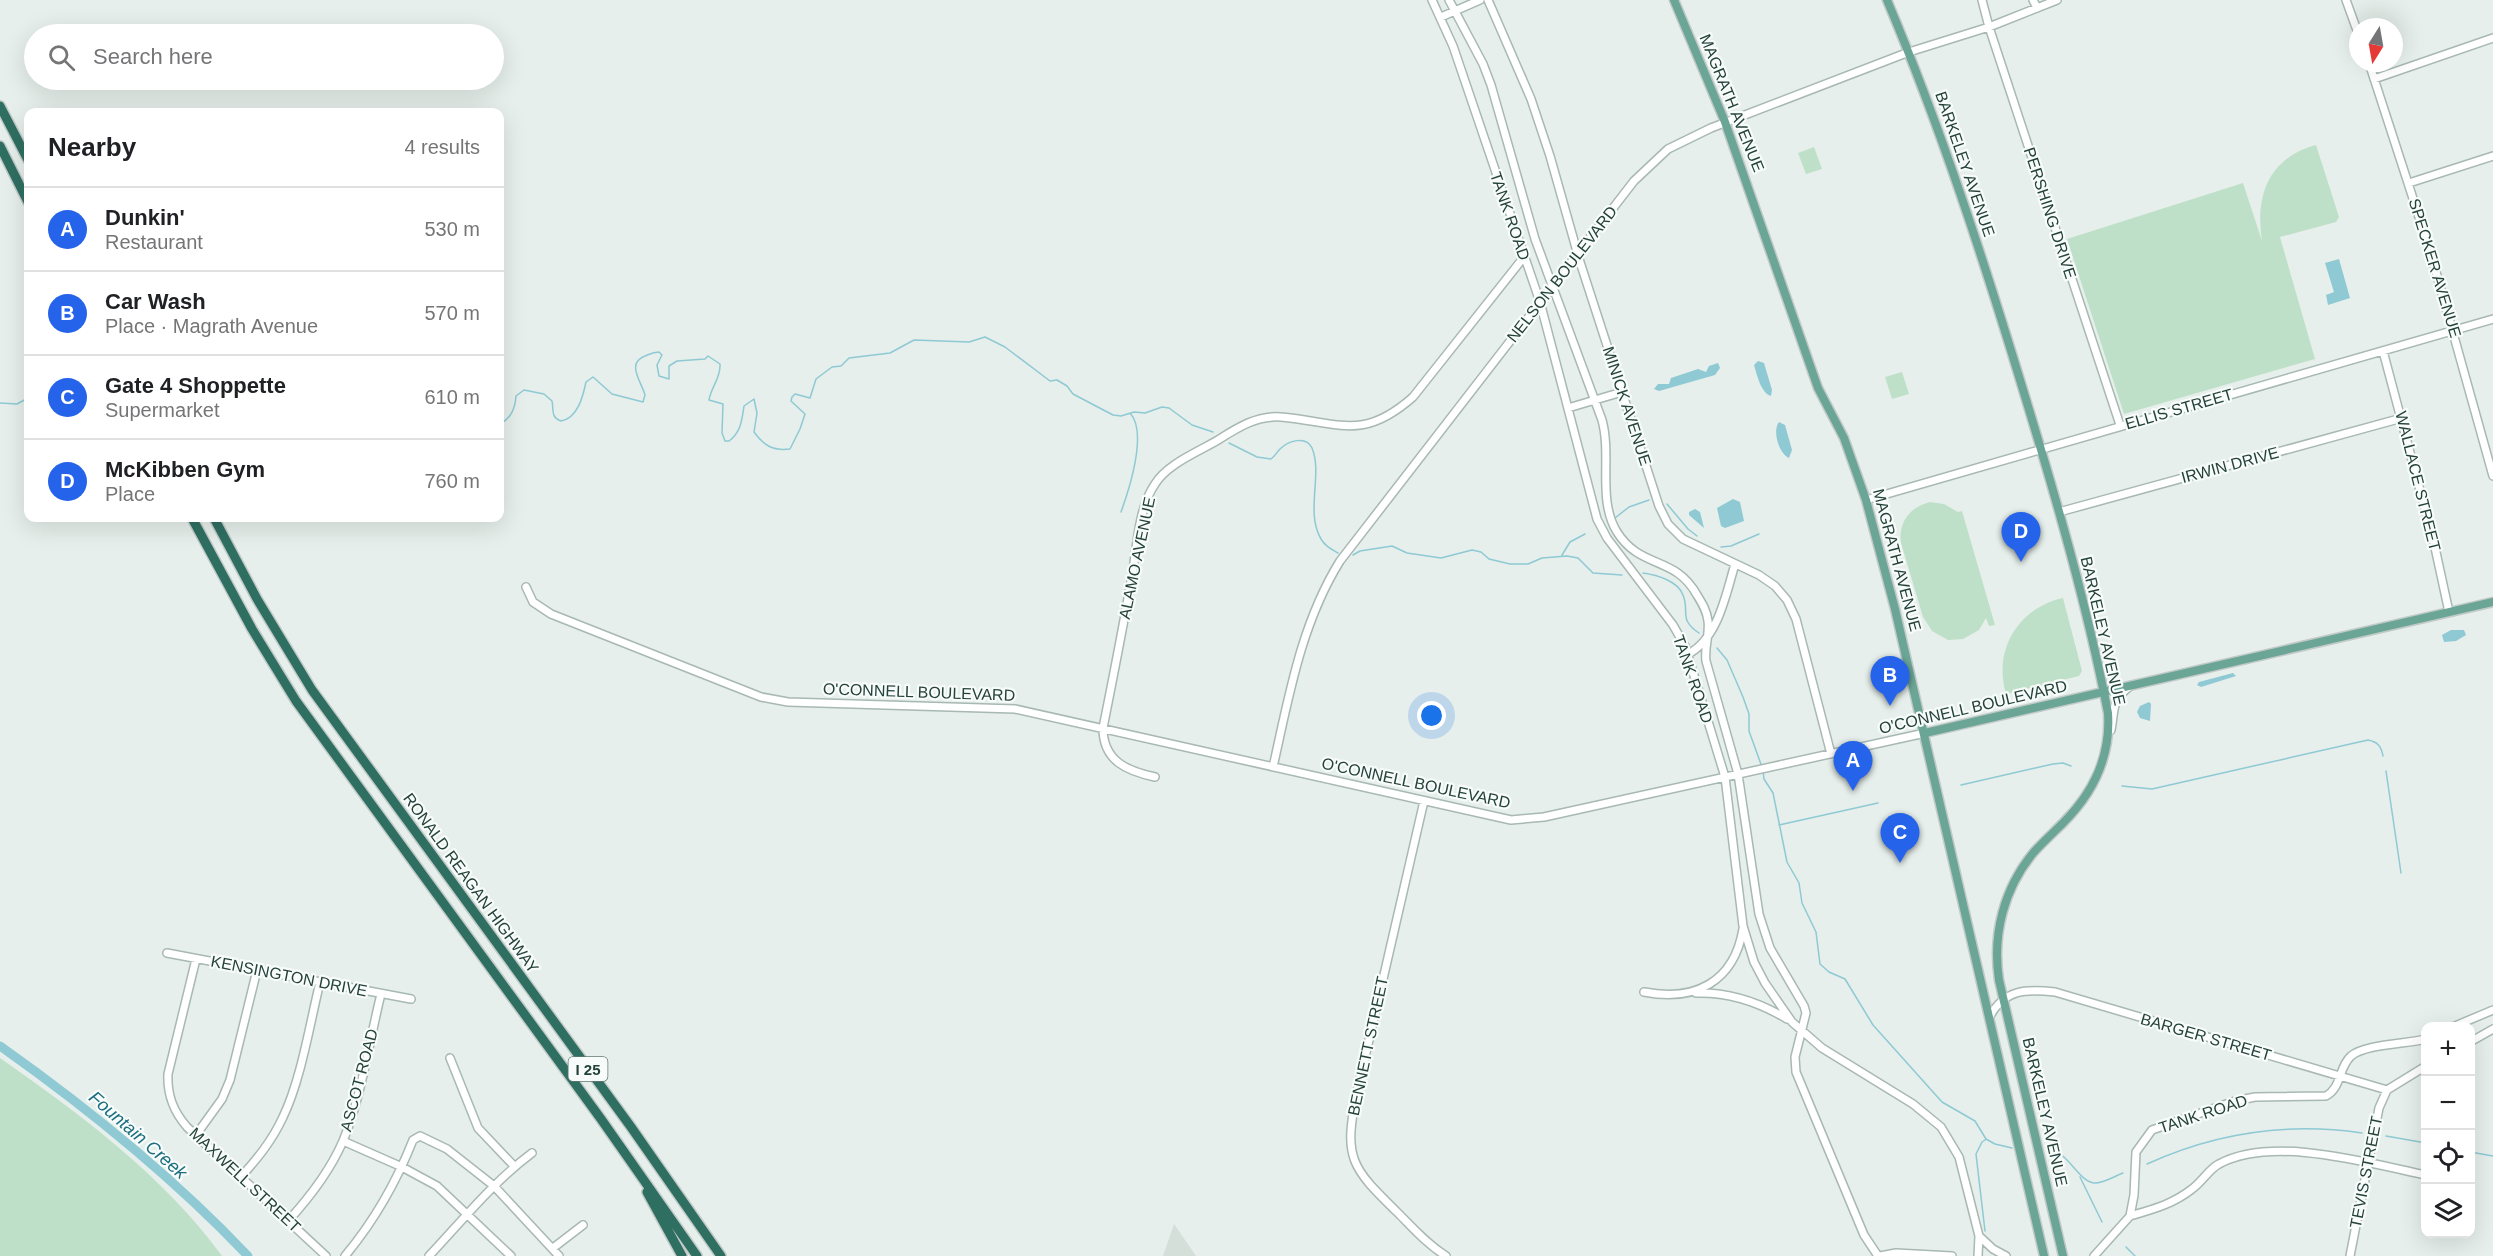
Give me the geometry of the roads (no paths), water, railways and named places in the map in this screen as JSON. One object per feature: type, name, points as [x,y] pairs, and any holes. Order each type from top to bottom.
[{"type":"highway","points":[[0,106],[24,152]]},
{"type":"highway","points":[[0,146],[24,194]]},
{"type":"highway","name":"I 25","points":[[194,522],[252,629],[296,701],[697,1256]]},
{"type":"highway","name":"RONALD REAGAN HIGHWAY","points":[[216,522],[257,599],[312,690],[631,1127],[721,1256]]},
{"type":"highway","points":[[639,1173],[682,1256]]},
{"type":"main road","name":"MAGRATH AVENUE","points":[[1674,0],[1725,122],[1818,387],[1844,438],[1866,500],[1895,609],[2044,1256]]},
{"type":"main road","name":"BARKELEY AVENUE","points":[[1887,0],[1909,52],[1976,240],[2041,449],[2108,713],[2108,744],[2101,769],[2089,792],[2074,812],[2029,859],[2014,882],[2005,903],[1997,946],[1998,972],[2003,998],[2063,1256]]},
{"type":"main road","name":"O'CONNELL BOULEVARD","points":[[1924,733],[2493,602]]},
{"type":"street","name":"TANK ROAD","points":[[1432,0],[1441,17],[1540,302],[1601,528],[1677,632],[1688,654],[1725,777],[1743,927],[1754,962],[1765,983],[1792,1022],[1802,1031],[1845,1064],[1920,1109],[1941,1127],[1959,1157],[1979,1236],[1978,1256]]},
{"type":"street","points":[[1449,0],[1483,64],[1497,102],[1535,239],[1605,433],[1607,496],[1613,524],[1631,550],[1647,560],[1670,567],[1686,578],[1705,610],[1708,620],[1706,661],[1738,774],[1759,914],[1770,948],[1804,1006],[1805,1020],[1795,1057],[1796,1072],[1864,1235],[1879,1256],[1896,1253],[1952,1256]]},
{"type":"street","points":[[1441,17],[1480,0]]},
{"type":"street","name":"MINICK AVENUE","points":[[1488,0],[1531,99],[1659,506],[1668,524],[1678,535],[1775,586],[1793,610],[1831,754]]},
{"type":"street","name":"PERSHING DRIVE","points":[[1982,0],[2120,425]]},
{"type":"street","points":[[2033,0],[2037,9]]},
{"type":"street","name":"NELSON BOULEVARD","points":[[1273,768],[1300,651],[1312,615],[1334,572],[1359,535],[1634,181],[1654,160],[1688,138],[1725,122],[1909,52],[1989,27],[2057,0]]},
{"type":"street","points":[[2346,0],[2353,18]]},
{"type":"street","points":[[2374,79],[2493,38]]},
{"type":"street","name":"SPECKER AVENUE","points":[[2372,72],[2409,183],[2487,438],[2493,476]]},
{"type":"street","points":[[2409,183],[2493,156]]},
{"type":"street","name":"ALAMO AVENUE","points":[[1155,777],[1129,771],[1117,763],[1106,747],[1103,729],[1142,519],[1150,492],[1161,477],[1230,432],[1257,419],[1279,417],[1349,426],[1371,422],[1394,412],[1413,397],[1524,257]]},
{"type":"street","name":"ELLIS STREET","points":[[1866,500],[2120,425],[2493,320]]},
{"type":"street","name":"WALLACE STREET","points":[[2383,351],[2434,543],[2449,612]]},
{"type":"street","points":[[1568,408],[1622,392]]},
{"type":"street","name":"IRWIN DRIVE","points":[[2058,512],[2402,418]]},
{"type":"street","points":[[1688,654],[1706,640],[1724,603],[1735,564]]},
{"type":"street","name":"O'CONNELL BOULEVARD","points":[[526,587],[533,602],[551,614],[733,687],[770,699],[800,703],[1004,708],[1502,819],[1531,819],[1924,733]]},
{"type":"street","points":[[2108,744],[2115,703],[2118,696],[2131,686]]},
{"type":"street","name":"BENNETT STREET","points":[[1424,801],[1357,1092],[1351,1125],[1351,1142],[1354,1162],[1362,1177],[1424,1240],[1446,1256]]},
{"type":"street","points":[[1690,993],[1712,982],[1725,971],[1737,952],[1743,927]]},
{"type":"street","name":"KENSINGTON DRIVE","points":[[167,953],[411,999]]},
{"type":"street","name":"MAXWELL STREET","points":[[196,958],[168,1083],[172,1105],[180,1119],[196,1135],[326,1256]]},
{"type":"street","points":[[196,1135],[222,1099],[230,1080],[257,970]]},
{"type":"street","points":[[240,1178],[262,1154],[284,1115],[292,1093],[320,982]]},
{"type":"street","name":"BARGER STREET","points":[[2003,998],[2022,991],[2055,992],[2387,1090]]},
{"type":"street","points":[[1644,992],[1665,995],[1714,993],[1744,999],[1792,1022]]},
{"type":"street","name":"ASCOT ROAD","points":[[288,1221],[306,1202],[328,1169],[342,1142],[354,1109],[381,993]]},
{"type":"street","points":[[1990,1016],[2003,998]]},
{"type":"street","points":[[2464,1022],[2493,1010]]},
{"type":"street","points":[[2475,1038],[2493,1029]]},
{"type":"street","name":"TANK ROAD","points":[[2130,1216],[2134,1195],[2136,1152],[2152,1130],[2235,1101],[2255,1097],[2326,1096],[2334,1090],[2347,1061],[2356,1053],[2421,1040]]},
{"type":"street","points":[[450,1058],[478,1128],[514,1166]]},
{"type":"street","points":[[2387,1090],[2421,1069]]},
{"type":"street","name":"TEVIS STREET","points":[[2350,1256],[2379,1108],[2387,1090]]},
{"type":"street","points":[[345,1256],[370,1225],[402,1167],[413,1140],[420,1136],[447,1149],[494,1186],[559,1256]]},
{"type":"street","points":[[342,1142],[402,1167],[437,1186],[511,1256]]},
{"type":"street","points":[[2094,1256],[2130,1216],[2167,1206],[2193,1188],[2217,1164],[2245,1154],[2285,1151],[2316,1153],[2421,1174]]},
{"type":"street","points":[[429,1256],[514,1166],[532,1153]]},
{"type":"street","points":[[553,1248],[583,1225]]},
{"type":"street","points":[[1979,1236],[1993,1250],[2006,1256]]},
{"type":"water","points":[[2339,259],[2350,298],[2328,305],[2326,295],[2334,292],[2325,263]]},
{"type":"water","points":[[1758,361],[1764,363],[1772,390],[1771,396],[1762,388],[1758,378],[1754,365]]},
{"type":"water","points":[[1718,363],[1720,368],[1715,375],[1659,391],[1654,389],[1658,384],[1669,384],[1671,378],[1698,369],[1706,372],[1709,366]]},
{"type":"water","points":[[1779,422],[1785,425],[1792,450],[1789,458],[1782,452],[1778,442],[1776,431]]},
{"type":"water","points":[[1733,499],[1740,502],[1744,521],[1725,528],[1721,526],[1717,508]]},
{"type":"water","points":[[1695,509],[1700,512],[1704,528],[1689,515],[1689,512]]},
{"type":"water","points":[[2451,630],[2464,630],[2466,635],[2456,641],[2444,642],[2442,635]]},
{"type":"water","points":[[2233,673],[2236,676],[2201,687],[2197,685],[2199,682]]},
{"type":"water","points":[[2149,702],[2151,704],[2150,721],[2140,718],[2137,712],[2140,706]]},
{"type":"waterway","points":[[504,422],[510,416],[516,396],[524,390],[544,394],[552,401],[554,415],[561,421],[572,416],[576,411],[586,382],[593,377],[612,394],[643,402],[645,395],[636,373],[636,363],[639,359],[659,352],[662,355],[657,365],[659,376],[669,379],[669,366],[677,361],[705,359],[708,356],[720,364],[719,374],[709,400],[723,404],[722,433],[725,441],[729,441],[736,434],[742,421],[744,406],[754,399],[757,413],[754,432],[761,441],[769,446],[790,449],[805,414],[791,401],[792,397],[795,394],[810,398],[816,379],[832,367],[841,366],[849,358],[890,353],[914,340],[969,342],[985,337],[1005,347],[1050,381],[1057,380],[1067,386],[1073,394],[1113,415],[1121,416],[1134,412],[1145,413],[1162,407],[1169,408],[1192,425],[1213,432]]},
{"type":"waterway","points":[[0,403],[17,404],[24,400]]},
{"type":"waterway","points":[[1121,512],[1132,476],[1137,447],[1135,422],[1130,413]]},
{"type":"waterway","points":[[1229,443],[1257,457],[1271,459],[1283,446],[1292,442],[1301,440],[1309,444],[1315,458],[1316,469],[1314,505],[1316,528],[1324,544],[1338,553]]},
{"type":"waterway","points":[[1615,518],[1629,507],[1649,500]]},
{"type":"waterway","points":[[1667,504],[1697,536]]},
{"type":"waterway","points":[[1562,555],[1570,542],[1585,534]]},
{"type":"waterway","points":[[1721,547],[1731,546],[1759,534]]},
{"type":"waterway","points":[[1353,555],[1360,551],[1392,546],[1407,553],[1441,558],[1472,550],[1481,552],[1489,559],[1510,564],[1528,564],[1542,558],[1567,556],[1578,558],[1593,573],[1622,575]]},
{"type":"waterway","points":[[1643,573],[1660,577],[1677,586],[1685,601],[1689,624],[1699,633]]},
{"type":"waterway","points":[[1717,648],[1727,660],[1743,697],[1749,714],[1749,731],[1762,767]]},
{"type":"waterway","points":[[2122,786],[2152,789],[2368,740],[2378,745],[2383,756]]},
{"type":"waterway","points":[[1961,785],[2053,764],[2063,763],[2071,766]]},
{"type":"waterway","points":[[1763,771],[1764,779],[1773,793],[1787,862],[1799,883],[1802,903],[1816,932],[1820,964],[1829,972],[1845,979],[1873,1025],[1942,1102],[1975,1121],[1986,1139],[2012,1148]]},
{"type":"waterway","points":[[2386,771],[2401,873]]},
{"type":"waterway","points":[[1779,825],[1878,803]]},
{"type":"waterway","name":"Fountain Creek","points":[[0,1046],[66,1094],[160,1171],[248,1256]]},
{"type":"waterway","points":[[2147,1164],[2200,1144],[2253,1132],[2307,1129],[2362,1133]]},
{"type":"waterway","points":[[2386,1136],[2421,1142]]},
{"type":"waterway","points":[[1985,1140],[1976,1154],[1985,1231]]},
{"type":"waterway","points":[[2050,1148],[2063,1156],[2084,1179],[2090,1182],[2102,1182],[2123,1173]]},
{"type":"waterway","points":[[2475,1153],[2493,1156]]},
{"type":"waterway","points":[[2080,1177],[2102,1222]]},
{"type":"waterway","points":[[2126,1247],[2135,1256]]},
{"type":"place","name":"McKibben Gym","points":[[2021,562]]},
{"type":"place","name":"Car Wash","points":[[1890,706]]},
{"type":"place","name":"Dunkin'","points":[[1853,791]]},
{"type":"place","name":"Gate 4 Shoppette","points":[[1900,863]]}]
